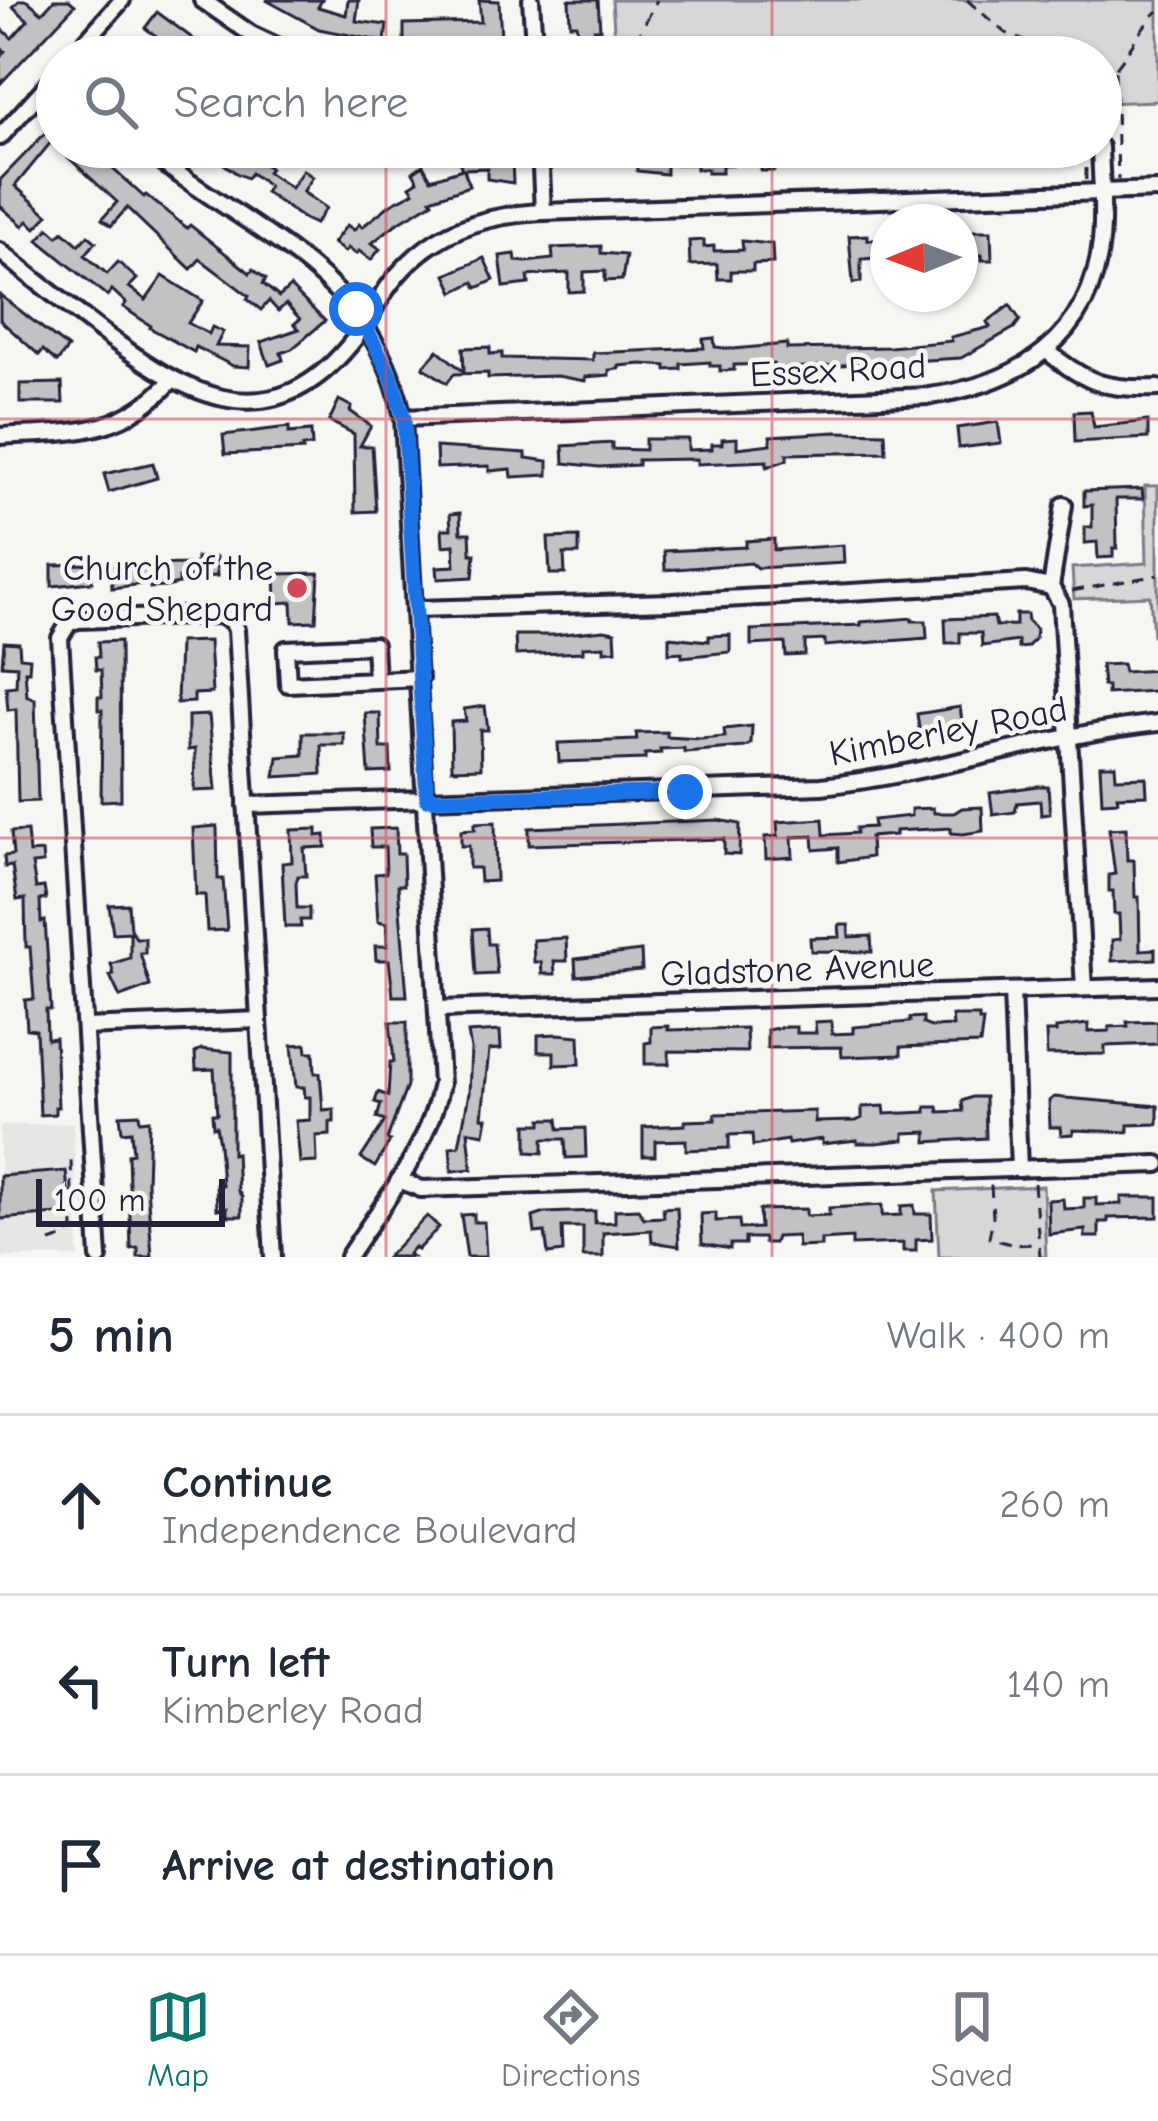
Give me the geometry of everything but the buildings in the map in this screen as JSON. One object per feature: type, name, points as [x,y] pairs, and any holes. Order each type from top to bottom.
[{"type":"street","points":[[90,36],[122,0]]},
{"type":"street","points":[[202,0],[255,36]]},
{"type":"street","points":[[531,0],[534,36]]},
{"type":"street","points":[[0,137],[36,98]]},
{"type":"street","points":[[172,168],[319,272],[354,305],[391,376],[404,418],[441,1084],[435,1114],[348,1257]]},
{"type":"street","points":[[541,168],[543,212]]},
{"type":"street","name":"Essex Road","points":[[404,418],[928,396],[973,390],[1047,351],[1085,298],[1101,244],[1100,168]]},
{"type":"street","points":[[0,251],[125,350],[172,380],[220,399],[241,401],[277,395],[335,361],[404,267],[446,233],[490,218],[543,212],[1158,190]]},
{"type":"street","points":[[1047,351],[1087,380],[1108,388],[1158,388]]},
{"type":"street","points":[[0,436],[100,428],[133,415],[172,380]]},
{"type":"street","points":[[1064,505],[1054,591],[1084,988]]},
{"type":"street","points":[[416,609],[672,602],[1026,582],[1054,591]]},
{"type":"street","points":[[99,1257],[60,638],[69,623],[77,620],[218,615],[232,621],[236,630],[273,1257]]},
{"type":"street","points":[[376,680],[374,645],[286,649],[288,684],[376,680],[420,678]]},
{"type":"street","name":"Kimberley Road","points":[[246,805],[860,782],[1068,735],[1158,723]]},
{"type":"street","name":"Gladstone Avenue","points":[[438,1009],[1158,986]]},
{"type":"street","points":[[1012,991],[1019,1169]]},
{"type":"street","points":[[86,1027],[259,1020]]},
{"type":"street","points":[[399,1180],[421,1190],[1158,1164]]},
{"type":"path","points":[[638,36],[657,0]]},
{"type":"path","points":[[967,0],[1013,36]]},
{"type":"path","points":[[1122,59],[1140,27],[1158,11]]},
{"type":"path","points":[[1086,168],[1086,183]]},
{"type":"path","points":[[1118,168],[1118,182]]},
{"type":"path","points":[[1054,591],[1158,575]]},
{"type":"path","points":[[50,1242],[66,1237],[73,1228],[71,1158]]},
{"type":"path","points":[[1034,1184],[1040,1257]]},
{"type":"path","points":[[991,1185],[989,1238],[1014,1245],[1039,1244]]},
{"type":"shaded area","points":[[612,0],[1158,0],[1158,101],[1122,102],[1122,36],[615,36]]},
{"type":"shaded area","points":[[1145,486],[1158,486],[1158,635],[1153,635],[1150,596],[1074,599],[1072,568],[1147,563]]},
{"type":"shaded area","points":[[73,1123],[79,1257],[0,1257],[0,1126]]},
{"type":"shaded area","points":[[1043,1186],[1046,1257],[939,1257],[936,1191]]},
{"type":"place","name":"Church of the Good Shepard","points":[[297,588]]},
{"type":"route","points":[[356,309],[391,376],[404,418],[427,799],[685,792]]}]
